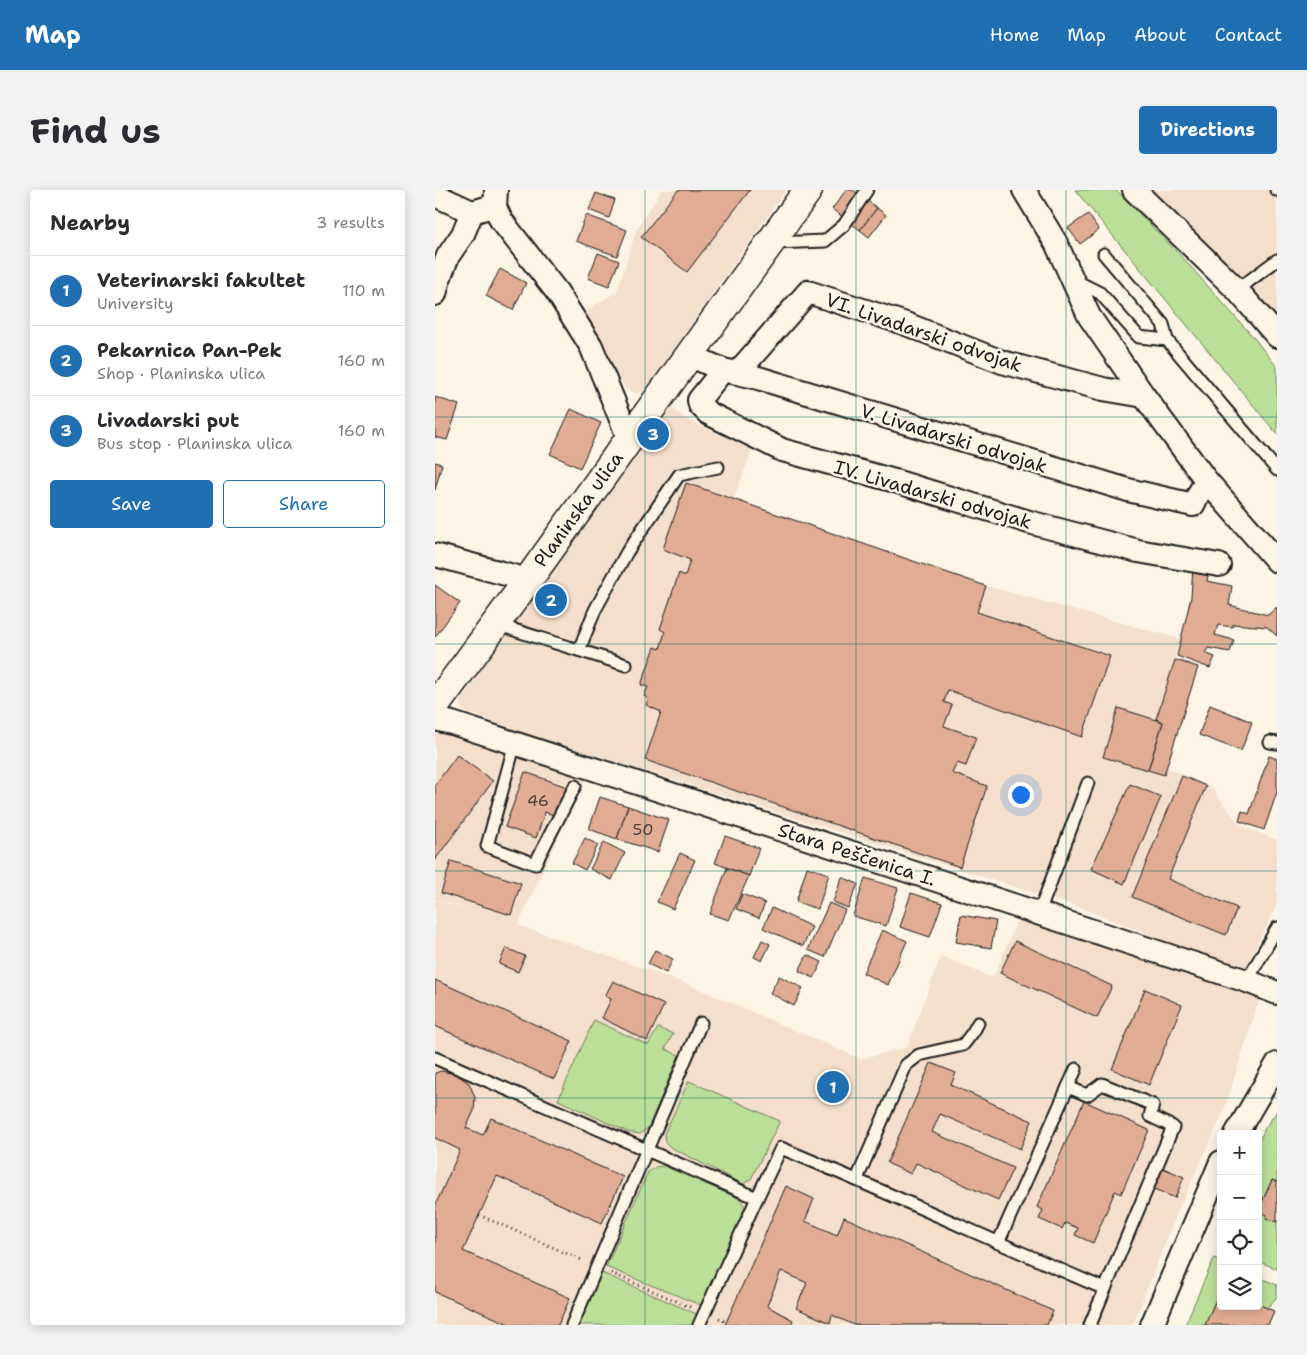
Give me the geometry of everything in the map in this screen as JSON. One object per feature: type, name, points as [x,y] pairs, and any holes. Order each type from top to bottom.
[{"type":"street","name":"Planinska ulica","points":[[435,706],[528,580],[808,190]]},
{"type":"street","points":[[1024,190],[1055,243],[1089,316],[1144,396],[1206,480],[1277,561]]},
{"type":"street","points":[[1135,190],[1237,290],[1277,336]]},
{"type":"street","points":[[435,195],[473,212]]},
{"type":"street","points":[[435,294],[448,256],[463,234],[473,212],[495,198],[501,220],[557,292],[591,346],[629,439]]},
{"type":"street","name":"VI. Livadarski odvojak","points":[[730,371],[808,292],[906,324],[1003,362],[1103,390],[1144,396]]},
{"type":"street","name":"V. Livadarski odvojak","points":[[689,355],[730,371],[1128,490],[1193,505],[1206,480]]},
{"type":"street","name":"IV. Livadarski odvojak","points":[[730,371],[699,400],[700,405],[708,414],[781,450],[895,481],[1029,522],[1138,551],[1219,564]]},
{"type":"street","points":[[435,555],[528,580]]},
{"type":"street","name":"Stara Peščenica I.","points":[[435,718],[1039,913],[1247,981],[1277,993]]},
{"type":"street","points":[[1238,1130],[1277,1064]]},
{"type":"street","points":[[1152,1325],[1217,1171]]},
{"type":"lane","points":[[769,243],[825,242],[844,225],[867,190]]},
{"type":"lane","points":[[1104,254],[1163,324],[1167,340],[1277,470]]},
{"type":"lane","points":[[1237,290],[1277,260]]},
{"type":"lane","points":[[1072,279],[1100,293],[1139,337],[1167,340]]},
{"type":"lane","points":[[579,650],[595,610],[627,552],[679,474],[718,467]]},
{"type":"lane","points":[[495,624],[626,665]]},
{"type":"lane","points":[[515,743],[487,846],[535,864],[575,786]]},
{"type":"lane","points":[[1039,913],[1088,783]]},
{"type":"lane","points":[[1247,981],[1277,928]]},
{"type":"lane","points":[[572,1325],[701,1023]]},
{"type":"lane","points":[[857,1179],[906,1065],[919,1055],[963,1045],[978,1023]]},
{"type":"lane","points":[[435,1058],[757,1198]]},
{"type":"lane","points":[[998,1243],[1076,1069]]},
{"type":"lane","points":[[1068,1087],[1087,1095],[1102,1084],[1153,1104],[1150,1116],[1173,1127],[1090,1325]]},
{"type":"lane","points":[[699,1325],[781,1148],[857,1179],[1105,1290]]},
{"type":"shaded area","points":[[662,190],[786,190],[646,389],[639,394],[629,391],[624,387],[583,313],[617,291],[637,228]]},
{"type":"shaded area","points":[[1149,190],[1277,190],[1277,325]]},
{"type":"shaded area","points":[[669,406],[690,421],[753,448],[734,499],[986,586],[1181,639],[1174,657],[1199,667],[1167,768],[1211,787],[1240,825],[1277,840],[1277,905],[1246,967],[1178,946],[1079,907],[530,735],[463,711],[459,702],[633,454]]},
{"type":"shaded area","points":[[439,733],[459,736],[587,775],[518,925],[685,983],[861,1059],[907,1047],[941,956],[993,978],[1018,918],[1261,994],[1223,1114],[1176,1215],[1133,1325],[435,1325],[435,900],[471,910],[435,899],[435,735]]},
{"type":"green space","points":[[1075,190],[1116,190],[1182,257],[1254,338],[1277,367],[1277,434]]},
{"type":"green space","points":[[594,1020],[648,1045],[658,1028],[673,1034],[665,1049],[679,1055],[648,1128],[640,1134],[628,1132],[558,1100]]},
{"type":"green space","points":[[689,1081],[780,1121],[751,1179],[743,1184],[670,1147],[665,1142],[664,1134]]},
{"type":"green space","points":[[1277,1111],[1277,1182],[1272,1180],[1262,1201],[1262,1135]]},
{"type":"green space","points":[[664,1166],[740,1199],[745,1207],[744,1215],[703,1306],[606,1267],[648,1172],[656,1167]]},
{"type":"green space","points":[[1262,1213],[1267,1215],[1266,1218],[1277,1222],[1277,1269],[1262,1263]]},
{"type":"green space","points":[[1214,1258],[1217,1259],[1217,1297],[1205,1325],[1185,1325]]},
{"type":"green space","points":[[602,1273],[699,1315],[694,1325],[579,1325]]},
{"type":"green space","points":[[1262,1279],[1277,1285],[1277,1297],[1267,1308],[1262,1306]]},
{"type":"building","points":[[678,190],[750,190],[687,272],[641,237]]},
{"type":"building","points":[[846,190],[853,190],[877,208],[860,230],[832,209]]},
{"type":"building","points":[[596,193],[615,200],[609,218],[589,210]]},
{"type":"building","points":[[877,208],[886,215],[869,237],[860,230]]},
{"type":"building","points":[[1088,214],[1099,230],[1080,244],[1068,228]]},
{"type":"building","points":[[586,215],[627,230],[617,256],[576,241]]},
{"type":"building","points":[[598,253],[619,261],[609,286],[588,278]]},
{"type":"building","points":[[500,269],[526,283],[513,310],[486,296]]},
{"type":"building","points":[[435,397],[459,405],[447,440],[435,437]]},
{"type":"building","points":[[571,409],[601,423],[580,468],[550,454]]},
{"type":"building","points":[[435,462],[442,464],[435,490]]},
{"type":"building","points":[[686,483],[986,586],[977,612],[1110,656],[1082,737],[948,690],[944,702],[952,705],[944,726],[976,737],[966,766],[957,763],[952,773],[987,786],[960,867],[645,760],[661,712],[646,705],[648,699],[644,696],[648,687],[641,685],[655,647],[660,649],[665,632],[660,629],[679,573],[685,576],[690,560],[663,549]]},
{"type":"building","points":[[1193,567],[1209,569],[1207,581],[1232,586],[1229,605],[1268,615],[1277,607],[1277,636],[1267,627],[1233,624],[1233,627],[1218,625],[1215,635],[1234,640],[1230,652],[1208,648],[1205,653],[1215,657],[1210,668],[1177,656],[1191,597]]},
{"type":"building","points":[[435,585],[460,603],[435,637]]},
{"type":"building","points":[[552,586],[565,595],[549,614],[537,606]]},
{"type":"building","points":[[1175,660],[1198,667],[1164,775],[1148,770],[1163,722],[1156,719]]},
{"type":"building","points":[[1210,705],[1252,722],[1241,751],[1199,735]]},
{"type":"building","points":[[1118,708],[1163,722],[1148,770],[1103,757]]},
{"type":"building","points":[[457,755],[493,781],[435,860],[435,785]]},
{"type":"building","points":[[1269,756],[1277,759],[1277,792],[1264,830],[1239,821],[1242,811],[1249,814]]},
{"type":"building","points":[[525,772],[567,787],[556,816],[545,812],[536,838],[505,827]]},
{"type":"building","points":[[1182,776],[1206,786],[1168,879],[1237,908],[1226,935],[1132,897]]},
{"type":"building","points":[[1130,784],[1161,797],[1124,884],[1091,869]]},
{"type":"building","points":[[600,797],[628,806],[617,839],[589,829]]},
{"type":"building","points":[[628,806],[669,820],[658,852],[617,839]]},
{"type":"building","points":[[725,836],[759,848],[749,876],[715,863]]},
{"type":"building","points":[[585,838],[598,845],[585,870],[572,863]]},
{"type":"building","points":[[604,842],[625,853],[612,880],[590,869]]},
{"type":"building","points":[[680,853],[695,860],[673,909],[657,902]]},
{"type":"building","points":[[451,861],[521,883],[511,915],[441,893]]},
{"type":"building","points":[[807,867],[829,874],[818,909],[796,902]]},
{"type":"building","points":[[727,868],[749,876],[729,920],[710,914]]},
{"type":"building","points":[[842,877],[858,884],[848,908],[833,902]]},
{"type":"building","points":[[865,878],[898,888],[886,926],[853,916]]},
{"type":"building","points":[[911,893],[942,903],[930,937],[900,927]]},
{"type":"building","points":[[742,894],[765,903],[759,918],[736,909]]},
{"type":"building","points":[[829,903],[845,910],[825,957],[808,950]]},
{"type":"building","points":[[772,908],[812,927],[803,946],[763,928]]},
{"type":"building","points":[[961,915],[996,921],[991,948],[956,942]]},
{"type":"building","points":[[882,930],[907,941],[888,985],[863,973]]},
{"type":"building","points":[[762,940],[770,944],[762,961],[754,957]]},
{"type":"building","points":[[1015,941],[1112,986],[1097,1018],[1000,973]]},
{"type":"building","points":[[506,948],[525,956],[518,972],[499,964]]},
{"type":"building","points":[[655,950],[673,959],[666,973],[648,964]]},
{"type":"building","points":[[807,955],[822,962],[814,978],[799,971]]},
{"type":"building","points":[[779,976],[803,988],[794,1006],[770,993]]},
{"type":"building","points":[[435,980],[572,1041],[554,1079],[435,1026]]},
{"type":"building","points":[[613,981],[664,1005],[647,1041],[602,1018],[611,999],[605,996]]},
{"type":"building","points":[[1145,989],[1182,1005],[1149,1085],[1112,1069]]},
{"type":"building","points":[[931,1063],[956,1073],[951,1085],[1032,1121],[1020,1149],[940,1114],[932,1132],[1013,1168],[998,1200],[916,1163],[911,1174],[887,1163]]},
{"type":"building","points":[[441,1071],[456,1074],[469,1083],[475,1097],[474,1111],[466,1128],[483,1135],[491,1118],[623,1177],[602,1223],[497,1176],[463,1251],[570,1298],[558,1325],[511,1325],[435,1292],[435,1206],[460,1150],[435,1138],[435,1073]]},
{"type":"building","points":[[1084,1101],[1149,1130],[1121,1194],[1115,1191],[1093,1243],[1075,1235],[1078,1228],[1065,1223],[1062,1229],[1039,1219],[1043,1210],[1037,1207]]},
{"type":"building","points":[[1163,1168],[1184,1177],[1175,1198],[1154,1189]]},
{"type":"building","points":[[1272,1180],[1277,1182],[1277,1222],[1266,1218],[1267,1215],[1262,1213],[1262,1202]]},
{"type":"building","points":[[786,1186],[814,1199],[805,1221],[837,1235],[844,1217],[1053,1311],[1047,1325],[854,1325],[832,1315],[830,1323],[796,1308],[807,1283],[781,1271],[767,1306],[793,1320],[791,1325],[725,1325]]},
{"type":"building","points":[[1217,1297],[1217,1310],[1262,1310],[1262,1306],[1274,1311],[1268,1325],[1205,1325]]},
{"type":"place","name":"Livadarski put","points":[[653,434]]},
{"type":"place","name":"Pekarnica Pan-Pek","points":[[551,600]]},
{"type":"place","name":"Veterinarski fakultet","points":[[833,1087]]}]
